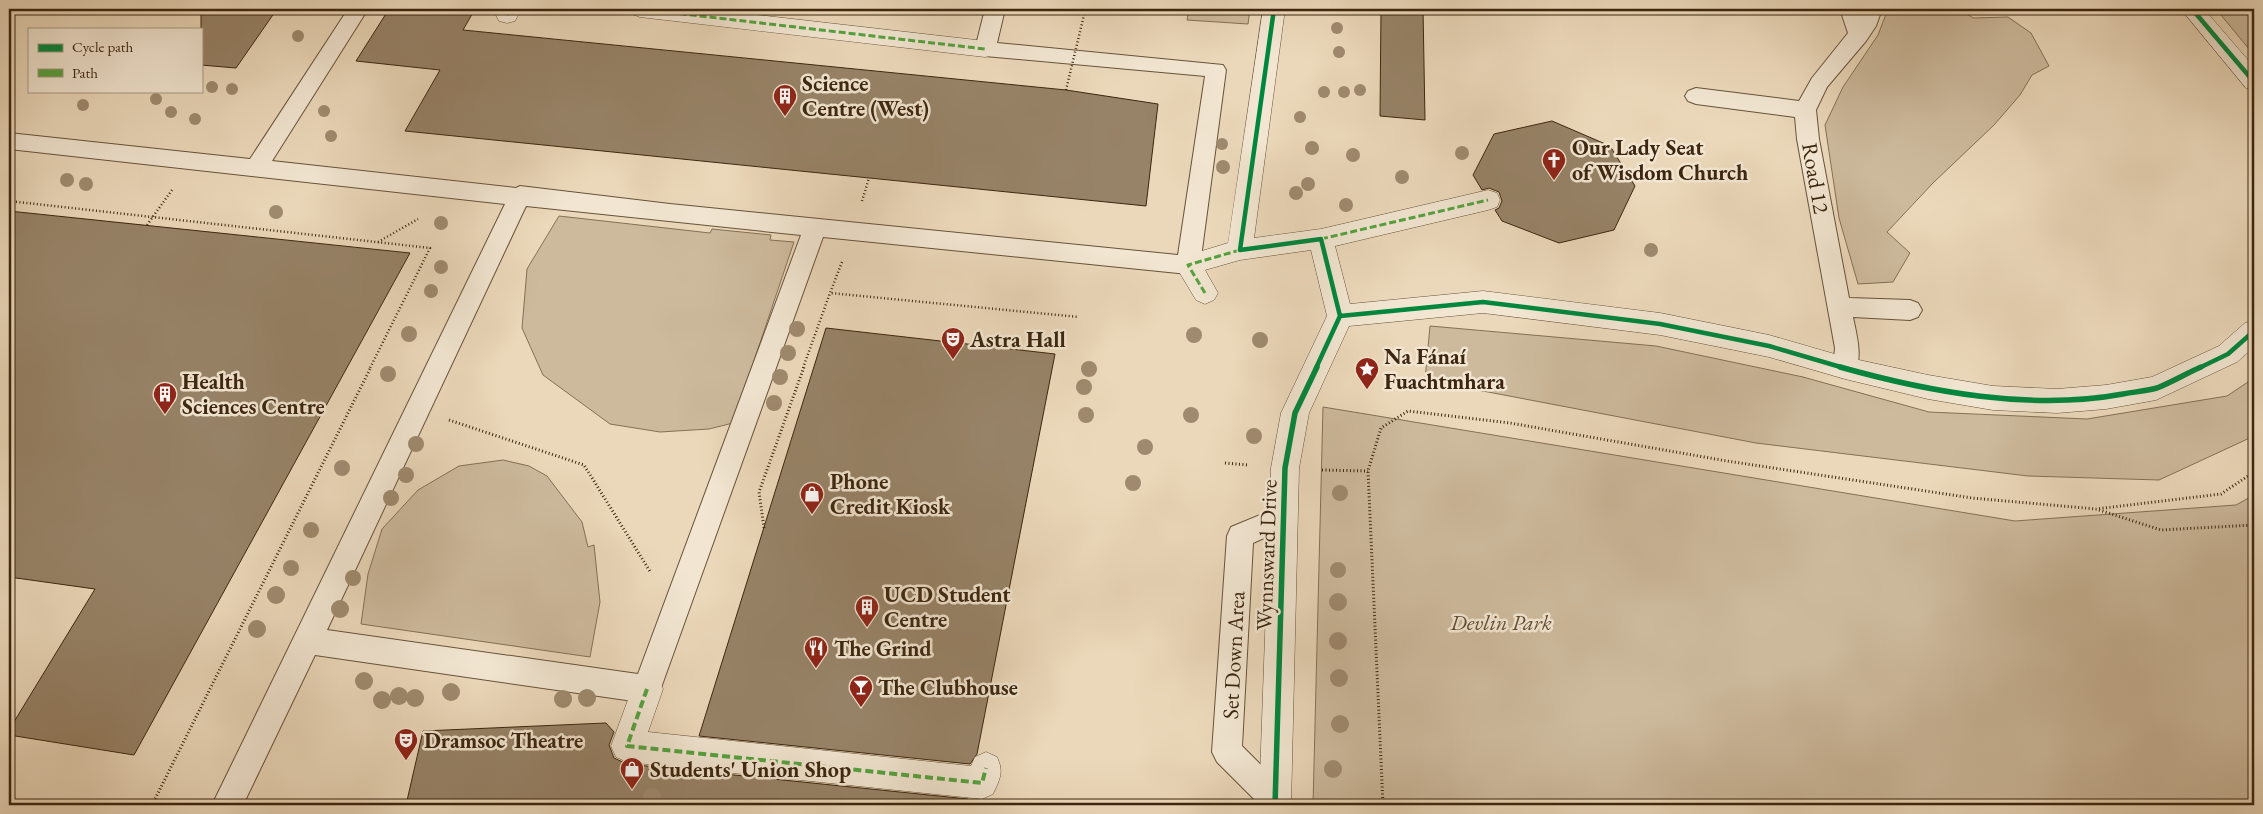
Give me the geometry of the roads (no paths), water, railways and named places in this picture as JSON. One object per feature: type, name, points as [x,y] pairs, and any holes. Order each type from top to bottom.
[{"type":"street","points":[[640,9],[985,49]]},
{"type":"street","points":[[1240,250],[1274,9]]},
{"type":"street","points":[[2192,9],[2254,82]]},
{"type":"street","points":[[1205,293],[1188,266],[1240,250],[1321,239],[1488,200]]},
{"type":"street","points":[[1321,239],[1340,316],[1483,302],[1660,324],[1769,346],[1845,368],[1928,387],[1993,398],[2057,401],[2106,397],[2156,388],[2228,354],[2254,332]]},
{"type":"street","name":"Wynnsward Drive","points":[[1275,802],[1282,518],[1285,468],[1295,413],[1340,316]]},
{"type":"street","points":[[647,689],[627,746],[982,783],[986,768]]},
{"type":"lane","points":[[256,168],[358,9]]},
{"type":"lane","points":[[9,141],[1188,266],[1216,70],[985,49],[995,9]]},
{"type":"lane","points":[[1850,9],[1859,36]]},
{"type":"lane","name":"Road 12","points":[[1845,368],[1846,348],[1840,307],[1808,139],[1805,110],[1819,82],[1859,36],[1869,21],[1872,9]]},
{"type":"lane","points":[[1696,96],[1805,110]]},
{"type":"lane","points":[[228,805],[520,195]]},
{"type":"lane","points":[[308,641],[647,689],[815,227]]},
{"type":"lane","points":[[1840,307],[1910,310]]},
{"type":"lane","name":"Set Down Area","points":[[1275,802],[1227,752],[1240,536],[1282,518]]},
{"type":"place","name":"Science Centre (West)","points":[[785,117]]},
{"type":"place","name":"Our Lady Seat of Wisdom Church","points":[[1554,181]]},
{"type":"place","name":"Astra Hall","points":[[953,360]]},
{"type":"place","name":"Na Fánaí Fuachtmhara","points":[[1367,390]]},
{"type":"place","name":"Health Sciences Centre","points":[[165,415]]},
{"type":"place","name":"Phone Credit Kiosk","points":[[812,515]]},
{"type":"place","name":"UCD Student Centre","points":[[867,628]]},
{"type":"place","name":"The Grind","points":[[816,669]]},
{"type":"place","name":"The Clubhouse","points":[[861,708]]},
{"type":"place","name":"Dramsoc Theatre","points":[[406,761]]},
{"type":"place","name":"Students' Union Shop","points":[[632,790]]},
{"type":"park label","name":"Devlin Park","points":[[1501,622]]}]
